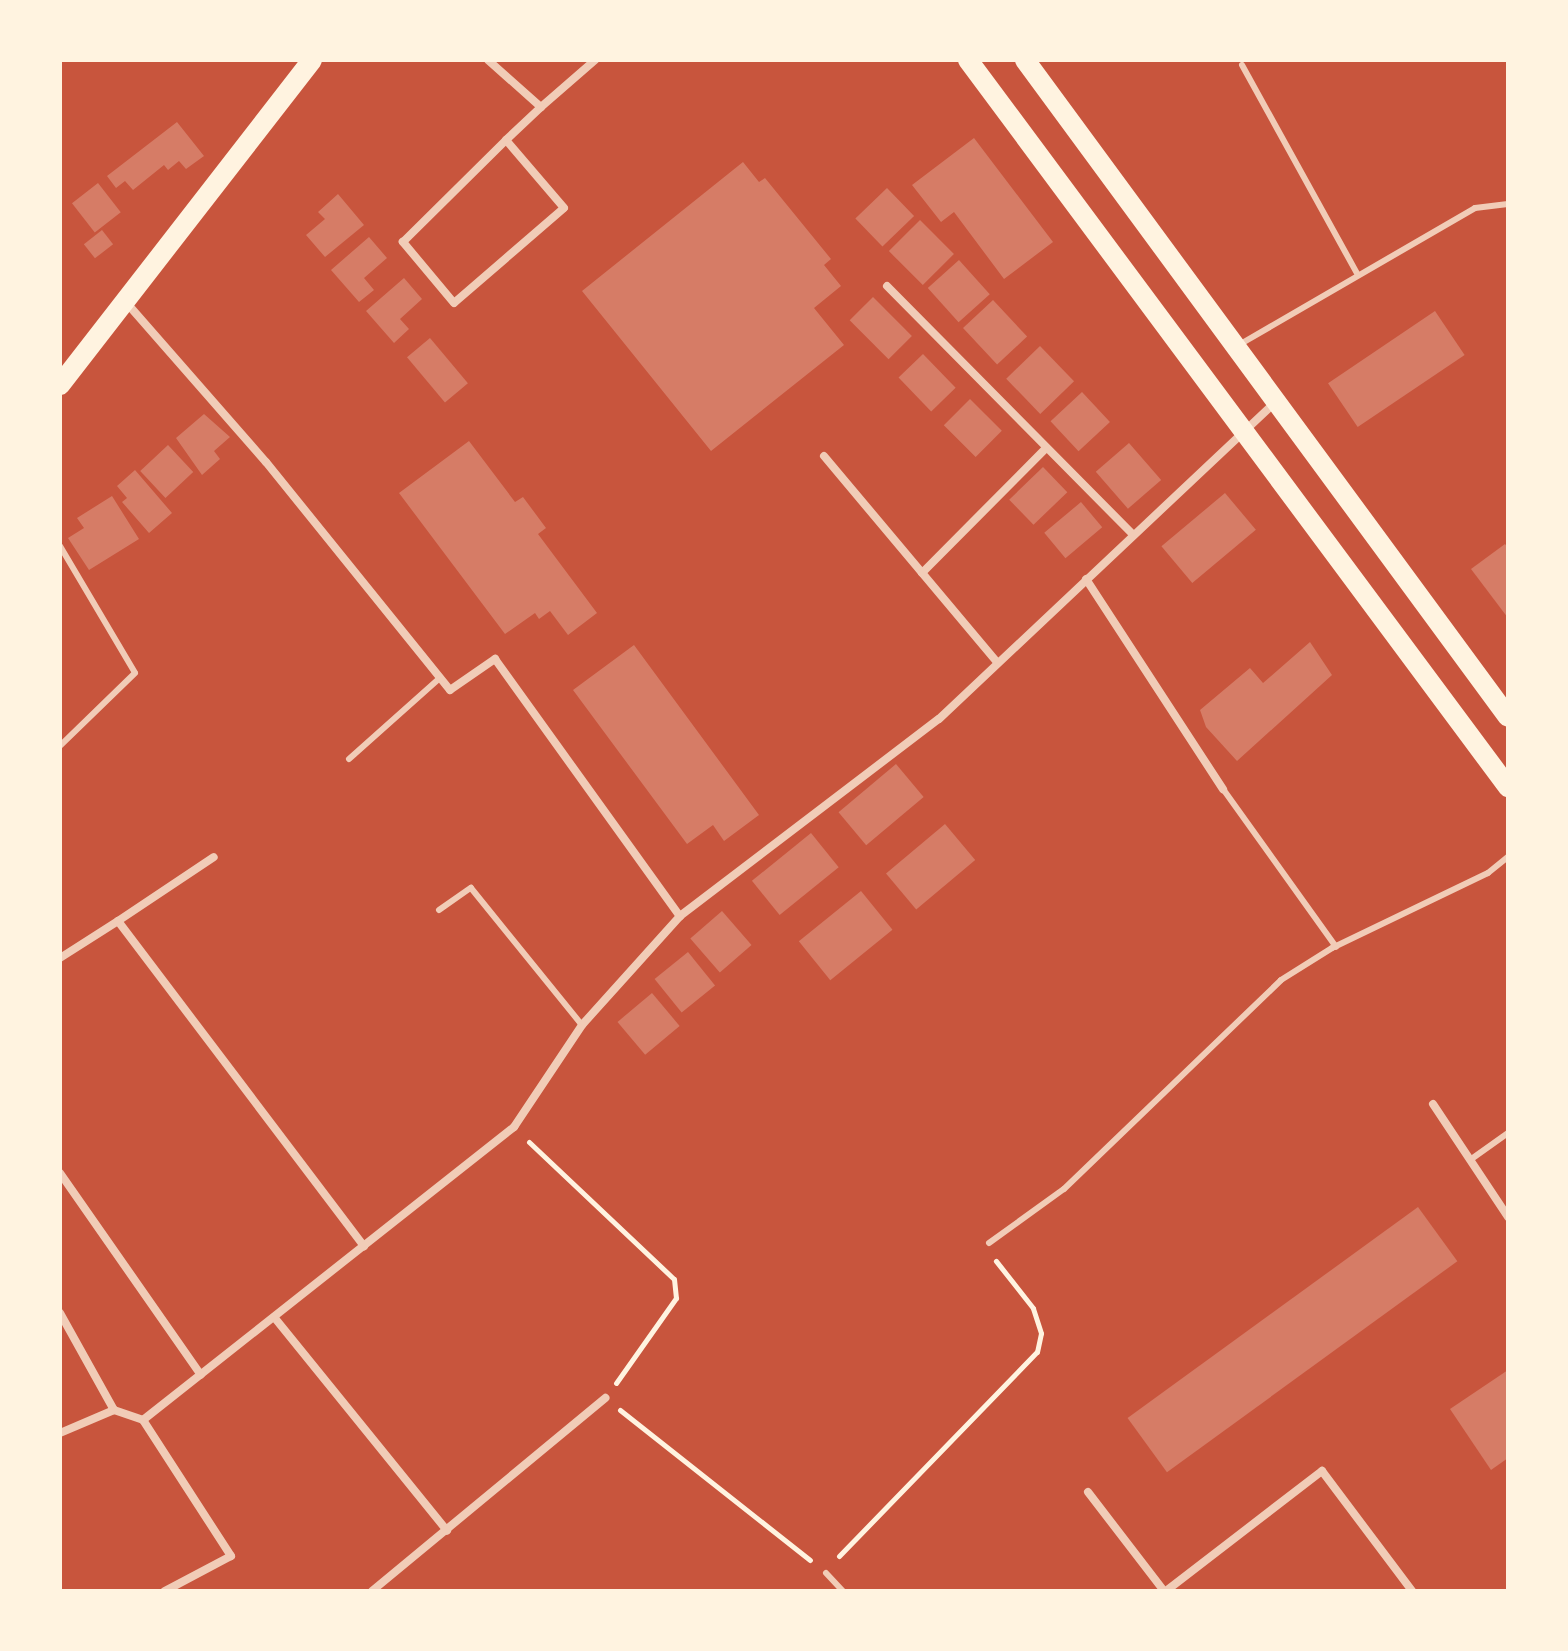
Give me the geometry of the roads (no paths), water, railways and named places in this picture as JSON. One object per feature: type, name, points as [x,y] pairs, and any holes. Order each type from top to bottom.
[{"type":"main road","points":[[60,385],[312,60]]},
{"type":"main road","points":[[968,60],[1508,787]]},
{"type":"main road","points":[[1025,60],[1508,717]]},
{"type":"street","points":[[488,60],[541,107]]},
{"type":"street","points":[[506,140],[564,208],[454,303],[403,242],[506,140],[595,60]]},
{"type":"street","points":[[887,286],[1133,535]]},
{"type":"street","points":[[125,301],[266,462],[450,690],[495,659],[680,916]]},
{"type":"street","points":[[143,1420],[514,1127],[582,1025],[680,916],[939,719],[996,661],[1242,429],[1275,402]]},
{"type":"street","points":[[922,573],[1046,448]]},
{"type":"street","points":[[824,456],[996,661]]},
{"type":"street","points":[[1086,579],[1223,789]]},
{"type":"street","points":[[60,958],[214,857]]},
{"type":"street","points":[[118,921],[364,1246]]},
{"type":"street","points":[[1433,1104],[1508,1217]]},
{"type":"street","points":[[60,1173],[201,1375]]},
{"type":"street","points":[[60,1313],[114,1410],[143,1420],[231,1556],[165,1591]]},
{"type":"street","points":[[274,1317],[447,1531]]},
{"type":"street","points":[[372,1591],[605,1398]]},
{"type":"street","points":[[60,1433],[114,1410]]},
{"type":"street","points":[[1088,1492],[1165,1591],[1322,1471],[1412,1591]]},
{"type":"lane","points":[[1242,65],[1357,273]]},
{"type":"lane","points":[[1234,348],[1357,273],[1475,208],[1508,204]]},
{"type":"lane","points":[[60,546],[135,673],[60,746]]},
{"type":"lane","points":[[349,759],[440,678]]},
{"type":"lane","points":[[1223,789],[1336,947]]},
{"type":"lane","points":[[989,1243],[1064,1189],[1281,980],[1336,947],[1488,873],[1508,857]]},
{"type":"lane","points":[[439,910],[471,888],[582,1025]]},
{"type":"lane","points":[[1470,1160],[1508,1133]]},
{"type":"lane","points":[[826,1573],[843,1591]]}]
